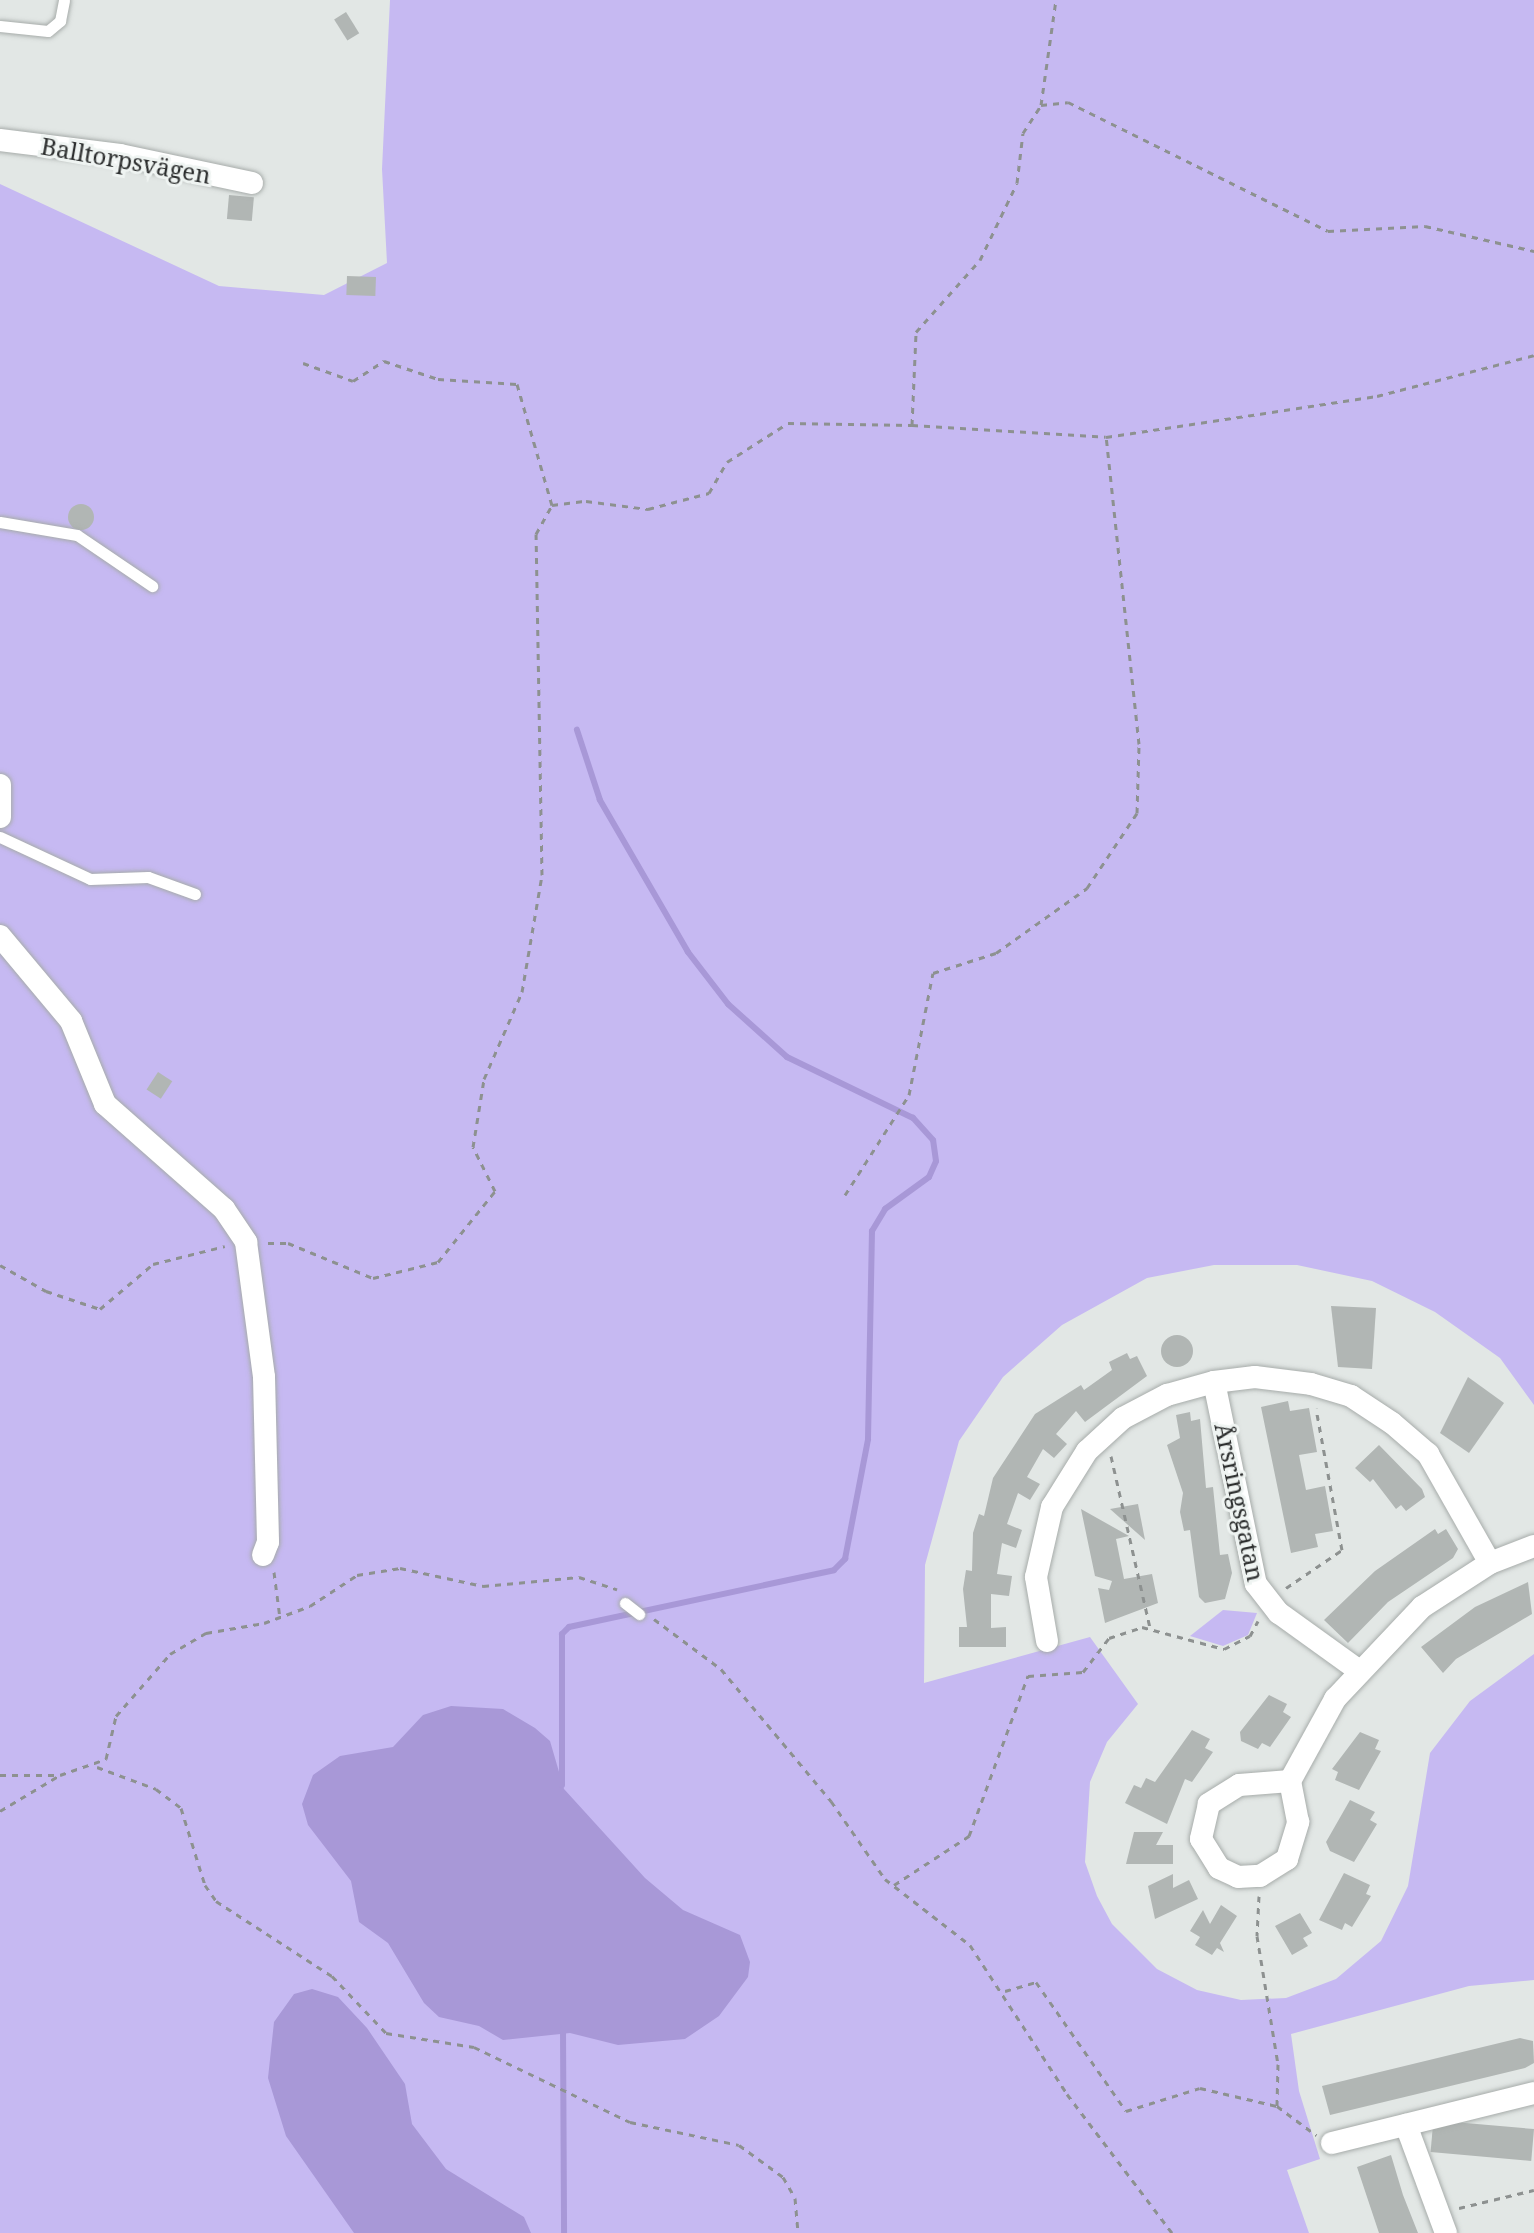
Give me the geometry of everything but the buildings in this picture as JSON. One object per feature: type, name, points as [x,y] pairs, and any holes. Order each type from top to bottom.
[{"type":"street","name":"Balltorpsvägen","points":[[0,140],[158,161],[252,183]]},
{"type":"street","points":[[0,785],[0,817]]},
{"type":"street","points":[[0,936],[38,987],[71,1021],[105,1104],[224,1209],[246,1242],[264,1377],[268,1542],[263,1555]]},
{"type":"street","points":[[1047,1641],[1036,1577],[1052,1507],[1097,1442],[1123,1418],[1167,1395],[1214,1382],[1255,1377],[1311,1384],[1351,1396],[1428,1454],[1490,1563]]},
{"type":"street","name":"Årsringsgatan","points":[[1214,1382],[1264,1598],[1358,1670]]},
{"type":"street","points":[[1290,1781],[1335,1699],[1358,1670],[1422,1607],[1490,1563],[1534,1546]]},
{"type":"street","points":[[1290,1781],[1298,1800],[1294,1843],[1287,1859],[1260,1876],[1238,1877],[1207,1854],[1201,1839],[1209,1804],[1239,1785],[1290,1781]]},
{"type":"street","points":[[1332,2143],[1534,2093]]},
{"type":"street","points":[[1406,2125],[1441,2223]]},
{"type":"lane","points":[[0,26],[48,31],[60,21],[64,0]]},
{"type":"lane","points":[[0,522],[77,535],[152,586]]},
{"type":"lane","points":[[0,837],[90,879],[148,877],[195,894]]},
{"type":"lane","points":[[624,1598],[642,1612]]},
{"type":"path","points":[[912,425],[916,332],[980,260],[1017,183],[1023,133],[1041,105],[1056,0]]},
{"type":"path","points":[[1041,105],[1068,102],[1328,231],[1425,226],[1534,251]]},
{"type":"path","points":[[552,505],[586,501],[648,509],[709,493],[727,462],[788,423],[912,425],[1106,437],[1377,396],[1534,355]]},
{"type":"path","points":[[0,1265],[46,1291],[100,1309],[153,1264],[246,1242],[288,1243],[373,1278],[438,1262],[495,1191],[473,1147],[484,1079],[522,992],[542,875],[536,534],[552,505],[517,384],[438,379],[384,361],[353,381],[303,363]]},
{"type":"path","points":[[845,1195],[905,1099],[933,973],[996,953],[1087,888],[1137,813],[1139,744],[1106,437]]},
{"type":"path","points":[[894,1885],[969,1836],[1025,1679],[1072,1676],[1109,1638],[1150,1627],[1207,1647],[1236,1646],[1250,1636],[1264,1598],[1313,1574],[1342,1550],[1311,1384]]},
{"type":"path","points":[[1097,1442],[1114,1460],[1150,1627]]},
{"type":"path","points":[[263,1555],[275,1574],[280,1618]]},
{"type":"path","points":[[0,1775],[60,1775],[97,1767],[106,1759],[116,1716],[170,1654],[206,1633],[280,1618],[322,1600],[357,1575],[388,1568],[483,1586],[593,1578],[624,1598]]},
{"type":"path","points":[[642,1612],[721,1669],[894,1885],[959,1933],[1005,1991],[1067,2094],[1172,2233]]},
{"type":"path","points":[[97,1767],[156,1789],[181,1808],[205,1885],[216,1901],[332,1976],[386,2033],[474,2047],[630,2122],[739,2145],[783,2177],[795,2198],[798,2233]]},
{"type":"path","points":[[0,1811],[60,1775]]},
{"type":"path","points":[[1260,1876],[1257,1936],[1278,2064],[1277,2106]]},
{"type":"path","points":[[1005,1991],[1036,1982],[1126,2111],[1200,2088],[1277,2106],[1332,2143]]},
{"type":"path","points":[[1441,2223],[1534,2190]]},
{"type":"shaded area","points":[[390,0],[1534,0],[1534,1405],[1500,1358],[1435,1312],[1372,1281],[1297,1265],[1214,1265],[1147,1278],[1062,1325],[1003,1377],[959,1441],[925,1565],[924,1683],[1090,1637],[1138,1704],[1107,1742],[1090,1782],[1085,1862],[1097,1896],[1112,1924],[1157,1969],[1197,1990],[1241,2000],[1286,1998],[1336,1979],[1381,1941],[1408,1886],[1430,1753],[1470,1701],[1534,1654],[1534,1980],[1469,1986],[1291,2034],[1299,2091],[1320,2159],[1287,2170],[1309,2233],[0,2233],[0,184],[219,286],[324,295],[387,263],[382,169]]},
{"type":"shaded area","points":[[1223,1610],[1257,1613],[1248,1635],[1223,1646],[1190,1636]]},
{"type":"shaded area","points":[[451,1706],[503,1709],[535,1728],[550,1741],[564,1789],[645,1878],[683,1910],[740,1935],[750,1962],[748,1977],[719,2016],[685,2039],[618,2045],[570,2033],[503,2040],[479,2026],[439,2017],[424,2003],[388,1943],[359,1922],[351,1881],[308,1825],[302,1804],[313,1775],[340,1756],[393,1747],[423,1715]]},
{"type":"shaded area","points":[[312,1989],[338,1997],[367,2028],[405,2084],[412,2124],[446,2169],[524,2217],[531,2233],[354,2233],[286,2136],[268,2078],[274,2022],[294,1994]]},
{"type":"waterway","points":[[562,1785],[562,1634],[569,1627],[834,1570],[845,1559],[868,1439],[872,1231],[885,1209],[929,1177],[936,1161],[933,1140],[913,1118],[787,1057],[728,1004],[688,952],[600,800],[577,730]]},
{"type":"waterway","points":[[563,2029],[564,2233]]}]
